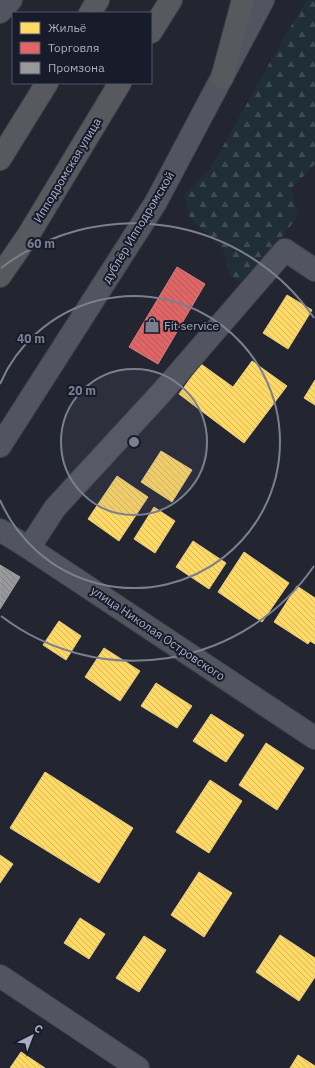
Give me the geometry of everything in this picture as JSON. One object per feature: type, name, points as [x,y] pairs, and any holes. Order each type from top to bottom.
[{"type":"highway","points":[[91,12],[98,0]]},
{"type":"highway","points":[[152,30],[171,0]]},
{"type":"highway","points":[[222,78],[243,0]]},
{"type":"highway","points":[[0,159],[46,84]]},
{"type":"highway","name":"Ипподромская улица","points":[[0,276],[29,234],[119,84]]},
{"type":"street","points":[[0,12],[11,0]]},
{"type":"street","name":"дублёр Ипподромской","points":[[0,446],[156,202],[263,0]]},
{"type":"street","points":[[29,548],[55,508],[162,392],[285,250],[315,270]]},
{"type":"street","name":"улица Николая Островского","points":[[0,530],[315,738]]},
{"type":"street","points":[[0,976],[138,1068]]},
{"type":"green space","points":[[307,0],[315,0],[315,164],[291,189],[299,215],[244,286],[230,275],[223,249],[190,218],[184,196],[213,164],[283,39]]},
{"type":"building: Жильё","points":[[287,295],[312,310],[288,349],[263,333]]},
{"type":"building: Жильё","points":[[252,361],[287,386],[244,443],[179,394],[201,364],[233,387]]},
{"type":"building: Жильё","points":[[315,380],[315,405],[304,398]]},
{"type":"building: Жильё","points":[[161,451],[192,470],[172,502],[141,482]]},
{"type":"building: Жильё","points":[[117,476],[148,497],[119,541],[88,519]]},
{"type":"building: Жильё","points":[[154,507],[175,521],[155,553],[134,539]]},
{"type":"building: Жильё","points":[[193,541],[226,563],[209,589],[176,567]]},
{"type":"building: Жильё","points":[[244,552],[289,583],[262,622],[218,592]]},
{"type":"building: Жильё","points":[[297,586],[315,598],[315,644],[310,641],[308,644],[274,622]]},
{"type":"building: Жильё","points":[[59,621],[81,636],[66,660],[43,645]]},
{"type":"building: Жильё","points":[[104,648],[140,671],[120,701],[85,677]]},
{"type":"building: Жильё","points":[[156,683],[192,706],[177,728],[141,706]]},
{"type":"building: Жильё","points":[[211,714],[244,735],[226,762],[193,741]]},
{"type":"building: Жильё","points":[[266,743],[304,768],[277,810],[239,785]]},
{"type":"building: Жильё","points":[[45,772],[133,828],[99,883],[10,828]]},
{"type":"building: Жильё","points":[[210,780],[242,801],[209,853],[176,832]]},
{"type":"building: Жильё","points":[[0,855],[13,864],[0,883]]},
{"type":"building: Жильё","points":[[199,872],[232,893],[204,937],[171,915]]},
{"type":"building: Жильё","points":[[80,918],[105,934],[89,959],[64,943]]},
{"type":"building: Жильё","points":[[280,935],[315,958],[315,977],[299,1001],[256,972]]},
{"type":"building: Жильё","points":[[144,936],[166,950],[139,992],[116,978]]},
{"type":"building: Жильё","points":[[21,1052],[45,1068],[10,1068]]},
{"type":"building: Жильё","points":[[298,1055],[315,1066],[315,1068],[290,1068]]},
{"type":"building: Торговля","points":[[177,267],[205,284],[158,364],[129,347]]},
{"type":"building: Промзона","points":[[0,565],[20,577],[0,609]]},
{"type":"place","name":"Fit service","points":[[152,325]]}]
